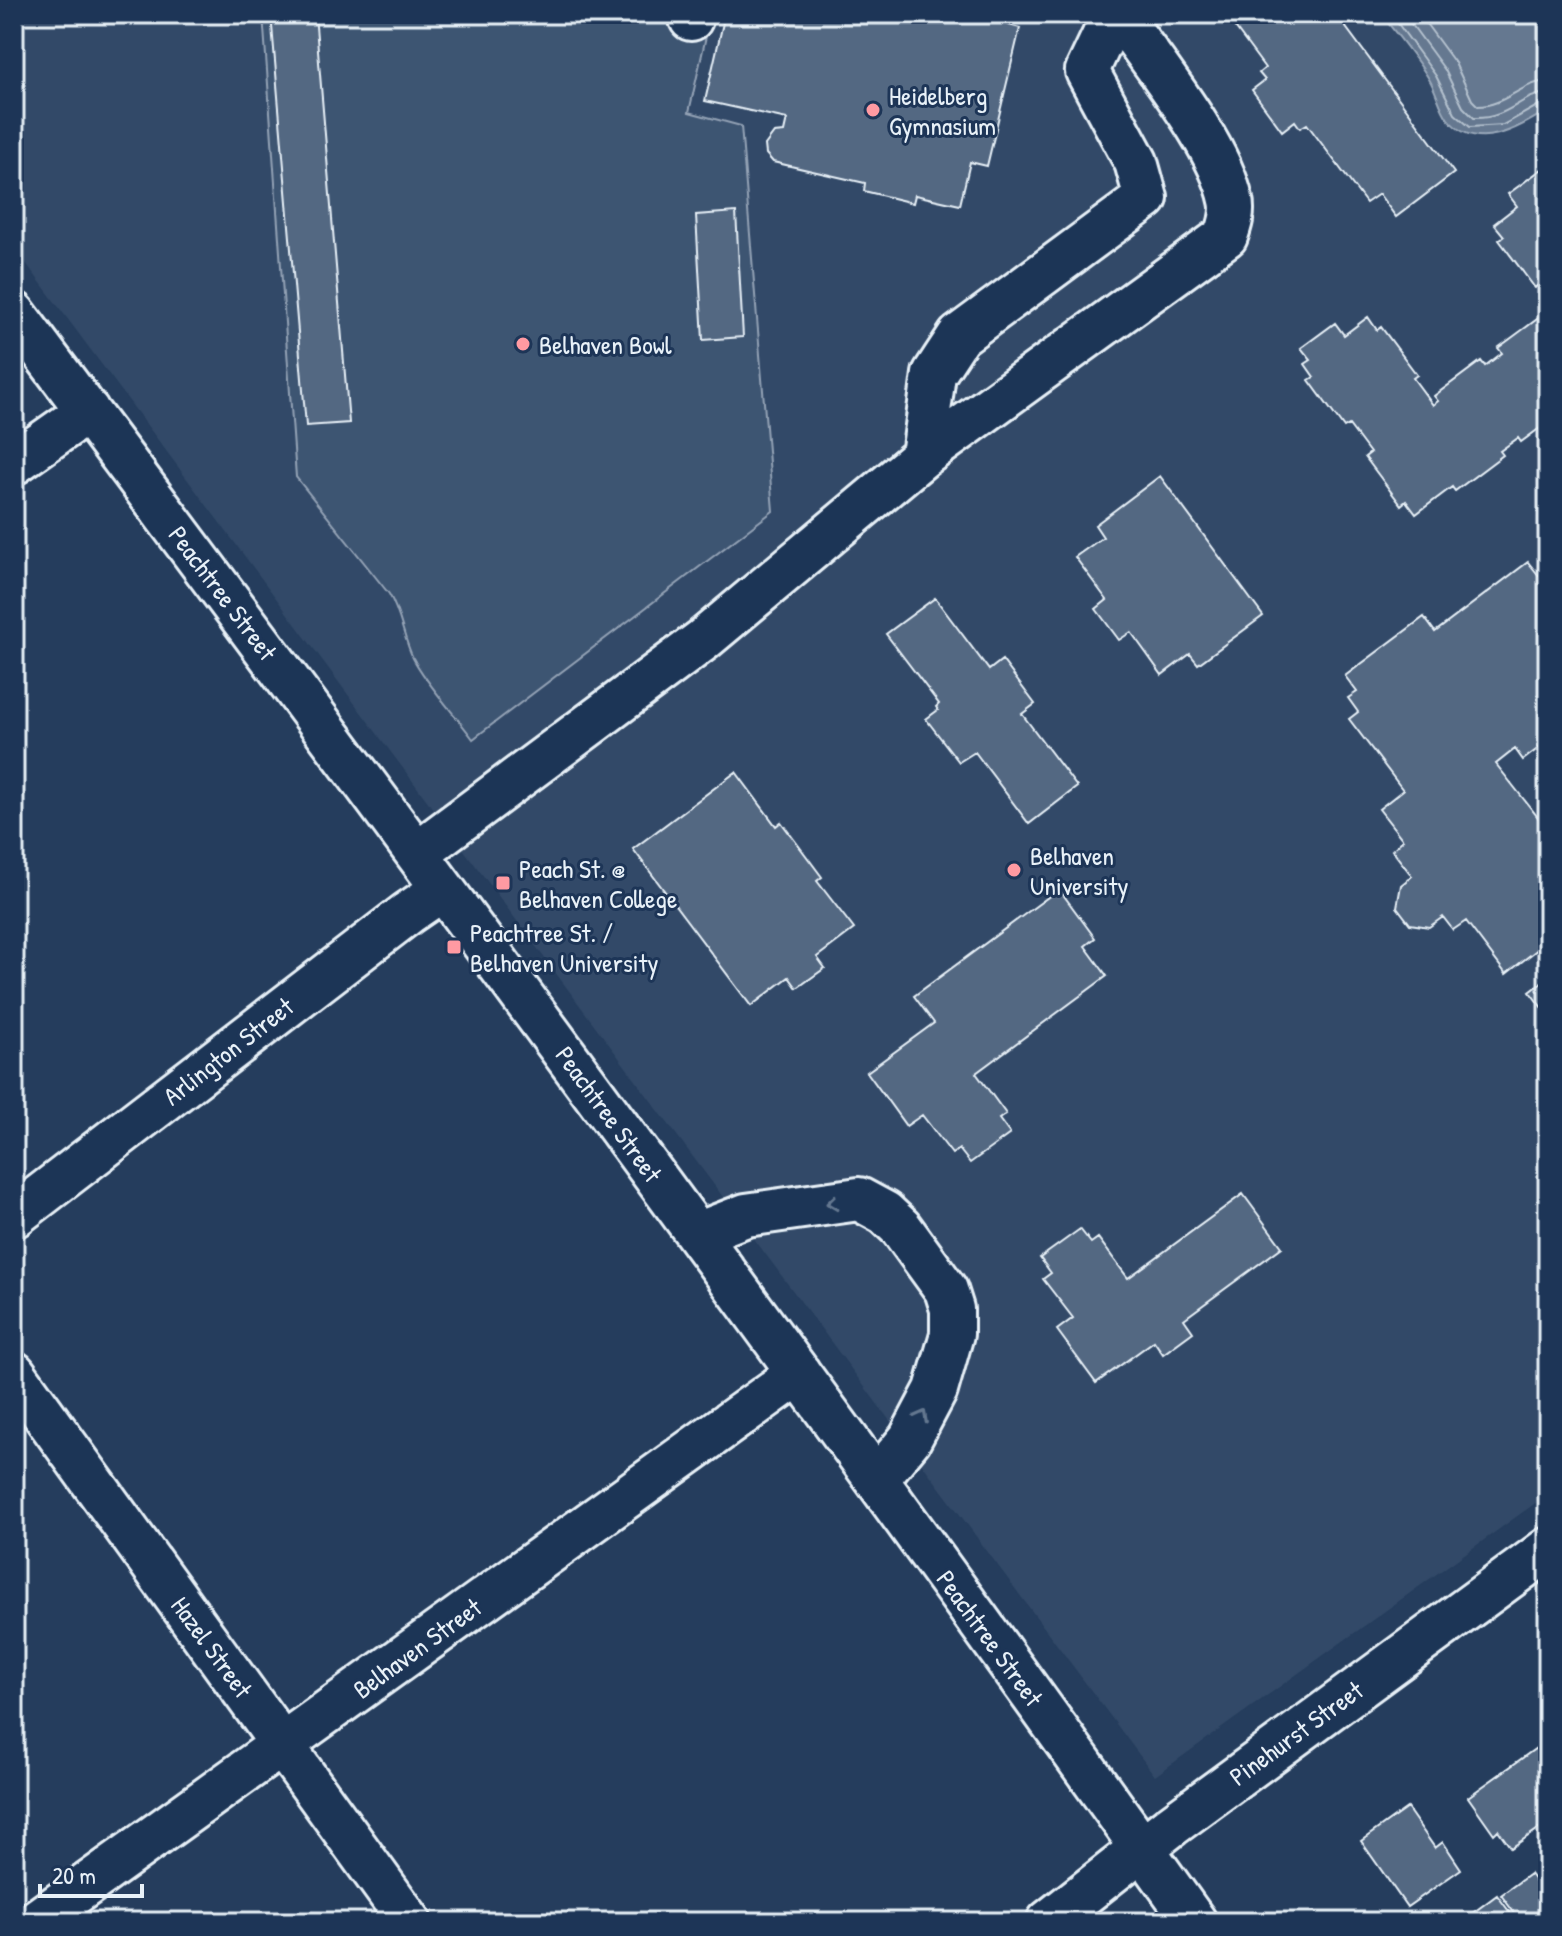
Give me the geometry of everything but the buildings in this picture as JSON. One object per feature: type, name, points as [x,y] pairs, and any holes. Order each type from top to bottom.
[{"type":"street","points":[[417,853],[703,640],[923,456],[1226,236],[1232,222],[1231,201],[1211,148],[1117,14],[1087,71],[1136,162],[1146,198],[959,336],[934,374],[923,456]]},
{"type":"street","name":"Peachtree Street","points":[[14,313],[417,853],[877,1479],[1195,1922]]},
{"type":"street","points":[[14,463],[88,411]]},
{"type":"street","name":"Arlington Street","points":[[14,1216],[443,889]]},
{"type":"street","points":[[697,1234],[746,1215],[859,1199],[885,1213],[901,1228],[946,1290],[952,1309],[952,1334],[936,1390],[910,1439],[877,1479]]},
{"type":"street","name":"Hazel Street","points":[[14,1373],[410,1922]]},
{"type":"street","name":"Belhaven Street","points":[[35,1922],[799,1373]]},
{"type":"street","name":"Pinehurst Street","points":[[1048,1922],[1548,1549]]},
{"type":"shaded area","name":"Belhaven University","points":[[14,14],[1548,14],[1548,1494],[1155,1776],[14,247]]},
{"type":"shaded area","name":"Belhaven Bowl","points":[[263,14],[711,14],[689,112],[741,126],[773,511],[473,739],[419,668],[389,594],[296,477]]},
{"type":"water","points":[[1381,14],[1548,14],[1548,110],[1524,124],[1497,134],[1471,135],[1459,129],[1448,119],[1424,71]]},
{"type":"place","name":"Heidelberg Gymnasium","points":[[873,110]]},
{"type":"place","name":"Belhaven Bowl","points":[[523,344]]},
{"type":"place","name":"Belhaven University","points":[[1014,870]]},
{"type":"place","name":"Peach St. @ Belhaven College","points":[[503,883]]},
{"type":"place","name":"Peachtree St. / Belhaven University","points":[[454,947]]}]
